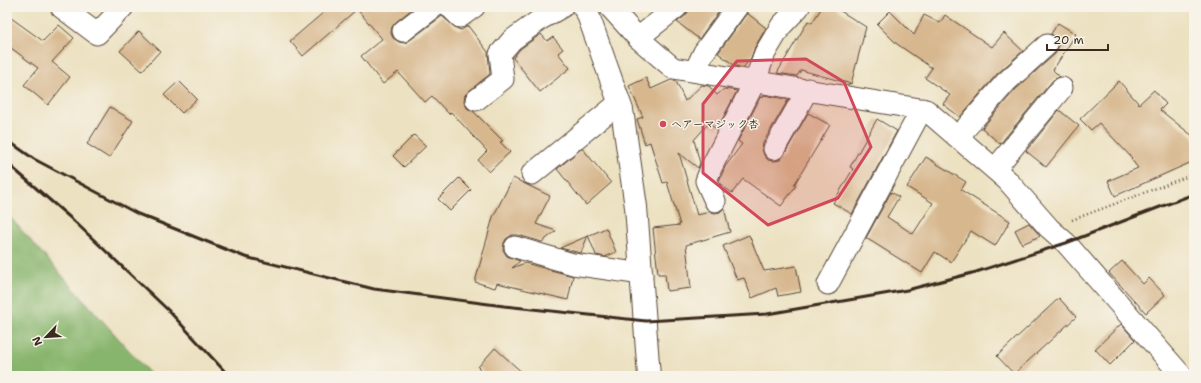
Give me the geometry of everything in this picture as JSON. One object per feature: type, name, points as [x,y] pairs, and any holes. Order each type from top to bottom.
[{"type":"street","points":[[61,7],[97,34],[123,7]]},
{"type":"street","points":[[403,31],[434,7]]},
{"type":"street","points":[[450,7],[460,17],[474,7]]},
{"type":"street","points":[[476,100],[503,79],[500,54],[512,40],[541,19],[562,7]]},
{"type":"street","points":[[610,7],[638,38],[673,68],[754,80],[922,108],[926,110],[1007,180],[1049,228],[1066,243],[1182,376]]},
{"type":"street","points":[[638,38],[677,7]]},
{"type":"street","points":[[695,71],[704,52],[737,7]]},
{"type":"street","points":[[715,201],[706,181],[711,168],[754,80],[765,53],[781,26],[799,7]]},
{"type":"street","points":[[592,9],[622,110],[636,207],[649,376]]},
{"type":"street","points":[[958,137],[1006,82],[1047,45]]},
{"type":"street","points":[[995,170],[1062,88]]},
{"type":"street","points":[[774,149],[808,89]]},
{"type":"street","points":[[532,174],[619,103]]},
{"type":"street","points":[[828,284],[922,108]]},
{"type":"street","points":[[514,247],[573,264],[642,274]]},
{"type":"path","points":[[1049,228],[1194,174]]},
{"type":"highlighted area","points":[[806,59],[844,82],[871,147],[838,198],[768,225],[703,173],[703,104],[737,61]]},
{"type":"green space","points":[[7,214],[152,376],[7,376]]},
{"type":"building","points":[[330,7],[412,7],[413,8],[392,27],[391,33],[393,38],[399,42],[405,43],[442,16],[456,28],[461,30],[468,26],[488,52],[490,74],[465,95],[464,101],[467,108],[474,112],[503,141],[500,142],[510,152],[489,172],[478,160],[487,151],[451,112],[449,114],[432,96],[425,102],[398,72],[383,84],[361,56],[382,39],[357,9],[303,56],[290,41]]},
{"type":"building","points":[[689,7],[722,7],[699,39],[677,22],[685,16]]},
{"type":"building","points":[[822,7],[834,7],[866,27],[851,84],[801,70],[797,76],[777,73],[808,21],[812,23]]},
{"type":"building","points":[[890,11],[914,35],[924,15],[940,23],[945,15],[992,47],[1004,33],[1023,51],[997,74],[960,117],[943,104],[950,95],[925,78],[932,68],[897,44],[877,24]]},
{"type":"building","points":[[747,13],[766,28],[755,47],[751,58],[743,68],[735,66],[718,53]]},
{"type":"building","points":[[7,15],[43,41],[59,25],[74,38],[52,62],[70,77],[48,105],[24,85],[38,68],[7,45]]},
{"type":"building","points":[[1058,23],[1076,34],[1053,70],[1060,77],[1053,80],[1000,144],[982,128],[1015,90],[1055,54],[1059,43],[1056,37],[1051,34]]},
{"type":"building","points":[[139,31],[160,51],[142,71],[120,51]]},
{"type":"building","points":[[541,34],[547,41],[553,37],[563,49],[558,53],[570,68],[540,92],[513,58],[520,49]]},
{"type":"building","points":[[646,78],[651,89],[671,80],[676,81],[685,101],[702,85],[709,86],[717,95],[724,89],[737,91],[717,129],[708,124],[694,140],[700,163],[698,168],[679,153],[697,215],[710,212],[720,212],[724,208],[730,232],[686,245],[691,288],[667,291],[665,274],[658,274],[653,228],[680,225],[667,182],[663,183],[650,142],[645,144],[637,119],[643,117],[629,86]]},
{"type":"building","points":[[179,81],[197,99],[182,113],[164,95]]},
{"type":"building","points":[[1119,81],[1139,104],[1154,90],[1166,104],[1160,110],[1194,137],[1194,161],[1115,196],[1108,181],[1138,168],[1131,159],[1132,158],[1099,123],[1091,130],[1080,119]]},
{"type":"building","points":[[764,95],[788,100],[763,143],[762,149],[768,160],[780,160],[808,113],[830,125],[794,185],[796,186],[781,206],[743,179],[732,193],[720,184],[719,181],[725,167],[742,144],[738,141],[761,96],[763,98]]},
{"type":"building","points":[[110,107],[133,121],[109,158],[87,144]]},
{"type":"building","points":[[1059,110],[1079,126],[1046,167],[1026,151]]},
{"type":"building","points":[[877,119],[897,131],[852,214],[833,203],[853,169],[850,167]]},
{"type":"building","points":[[414,135],[426,146],[404,167],[393,156]]},
{"type":"building","points":[[582,148],[611,183],[586,205],[557,169]]},
{"type":"building","points":[[926,157],[966,182],[961,190],[1010,221],[995,246],[971,231],[951,262],[935,252],[922,273],[866,238],[891,192],[899,197],[887,217],[913,234],[933,203],[907,187]]},
{"type":"building","points":[[459,178],[471,190],[450,211],[438,199]]},
{"type":"building","points":[[513,178],[550,196],[536,224],[556,231],[542,242],[518,235],[512,235],[506,239],[503,250],[507,256],[520,261],[512,268],[525,263],[573,276],[568,300],[497,283],[495,288],[475,282],[493,217]]},
{"type":"building","points":[[1029,223],[1040,236],[1022,244],[1015,230]]},
{"type":"building","points":[[606,228],[616,252],[605,257],[596,255],[588,236]]},
{"type":"building","points":[[749,235],[764,271],[796,266],[801,292],[778,296],[776,288],[752,298],[744,278],[737,280],[723,246]]},
{"type":"building","points":[[588,236],[581,253],[560,248]]},
{"type":"building","points":[[1122,261],[1143,284],[1149,278],[1165,295],[1146,313],[1109,273]]},
{"type":"building","points":[[1059,298],[1076,317],[1014,374],[997,356]]},
{"type":"building","points":[[1121,324],[1135,340],[1110,365],[1095,349]]},
{"type":"building","points":[[495,348],[526,376],[487,376],[478,367]]},
{"type":"railway","points":[[7,140],[34,159],[138,214],[245,257],[374,289],[504,306],[646,321],[767,314],[907,290],[976,272],[1066,243],[1194,194]]},
{"type":"railway","points":[[7,163],[74,221],[168,310],[229,376]]},
{"type":"place","name":"ヘアーマジック杏","points":[[663,124]]}]
